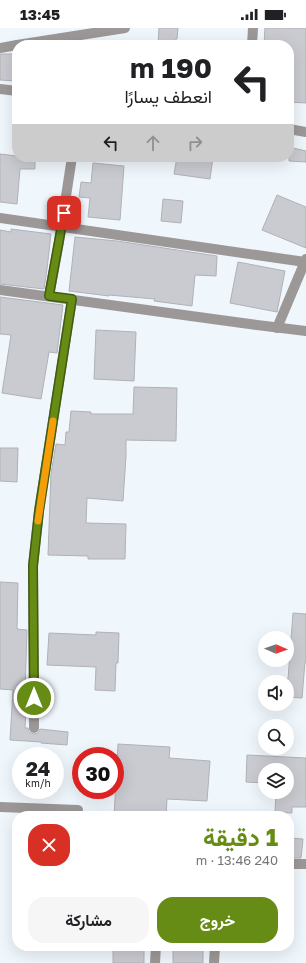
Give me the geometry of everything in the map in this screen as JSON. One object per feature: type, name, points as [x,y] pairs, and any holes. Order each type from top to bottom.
[{"type":"street","points":[[49,40],[125,28]]},
{"type":"street","points":[[252,40],[253,28]]},
{"type":"street","points":[[0,48],[12,46]]},
{"type":"street","points":[[0,89],[12,90]]},
{"type":"street","points":[[294,130],[306,132]]},
{"type":"street","points":[[49,296],[62,227],[71,162]]},
{"type":"street","points":[[0,218],[305,261],[277,328]]},
{"type":"street","points":[[0,290],[306,331]]},
{"type":"street","points":[[34,728],[33,566],[39,511],[72,299]]},
{"type":"street","points":[[0,807],[78,810]]},
{"type":"street","points":[[294,864],[306,864]]},
{"type":"street","points":[[155,963],[156,951]]},
{"type":"street","points":[[214,963],[215,951]]},
{"type":"building","points":[[159,28],[178,28],[176,40],[158,40]]},
{"type":"building","points":[[265,28],[306,28],[306,103],[294,102],[294,40],[264,40]]},
{"type":"building","points":[[0,54],[12,54],[12,81],[0,80]]},
{"type":"building","points":[[294,148],[306,151],[306,162],[294,161]]},
{"type":"building","points":[[0,154],[12,155],[12,162],[35,162],[35,169],[20,169],[17,204],[0,202]]},
{"type":"building","points":[[176,162],[212,162],[210,179],[174,174]]},
{"type":"building","points":[[93,163],[124,166],[120,220],[88,217],[90,198],[79,197],[81,182],[91,183]]},
{"type":"building","points":[[277,195],[306,207],[306,248],[262,230]]},
{"type":"building","points":[[163,199],[183,201],[181,223],[161,221]]},
{"type":"building","points":[[11,229],[51,234],[44,289],[0,284],[0,230],[11,232]]},
{"type":"building","points":[[75,237],[117,241],[217,256],[216,276],[195,275],[192,306],[154,301],[155,299],[109,296],[69,291]]},
{"type":"building","points":[[238,262],[285,271],[277,312],[230,303]]},
{"type":"building","points":[[0,297],[63,305],[57,353],[49,352],[41,399],[2,393],[11,335],[0,334]]},
{"type":"building","points":[[96,330],[136,332],[134,381],[94,379]]},
{"type":"building","points":[[134,387],[177,388],[176,441],[126,440],[123,501],[87,498],[86,523],[126,524],[125,559],[88,559],[88,556],[48,555],[51,474],[56,444],[65,445],[66,432],[69,432],[71,411],[91,412],[91,414],[133,414]]},
{"type":"building","points":[[0,448],[18,448],[17,482],[0,481]]},
{"type":"building","points":[[0,582],[18,583],[17,629],[27,630],[25,693],[27,693],[25,728],[28,728],[29,732],[34,734],[38,733],[40,729],[68,732],[67,745],[10,740],[13,690],[0,689]]},
{"type":"building","points":[[293,613],[306,614],[306,662],[302,698],[294,697],[294,675],[288,675],[289,667],[294,667],[294,631],[292,631]]},
{"type":"building","points":[[96,632],[119,633],[115,691],[95,690],[96,667],[47,665],[49,633],[96,635]]},
{"type":"building","points":[[118,744],[170,747],[169,758],[210,761],[207,801],[167,799],[166,811],[114,811],[115,799],[124,799],[124,747],[118,747]]},
{"type":"building","points":[[247,755],[306,758],[306,807],[292,807],[292,811],[275,811],[276,799],[294,799],[294,763],[258,763],[258,783],[246,782]]},
{"type":"building","points":[[294,838],[303,839],[301,858],[294,858]]},
{"type":"building","points":[[113,951],[144,951],[144,963],[113,963]]},
{"type":"building","points":[[173,951],[203,951],[203,963],[173,963]]},
{"type":"slow traffic","points":[[38,521],[53,421]]},
{"type":"route","points":[[34,698],[33,566],[39,511],[72,299],[49,296],[64,213]]}]
